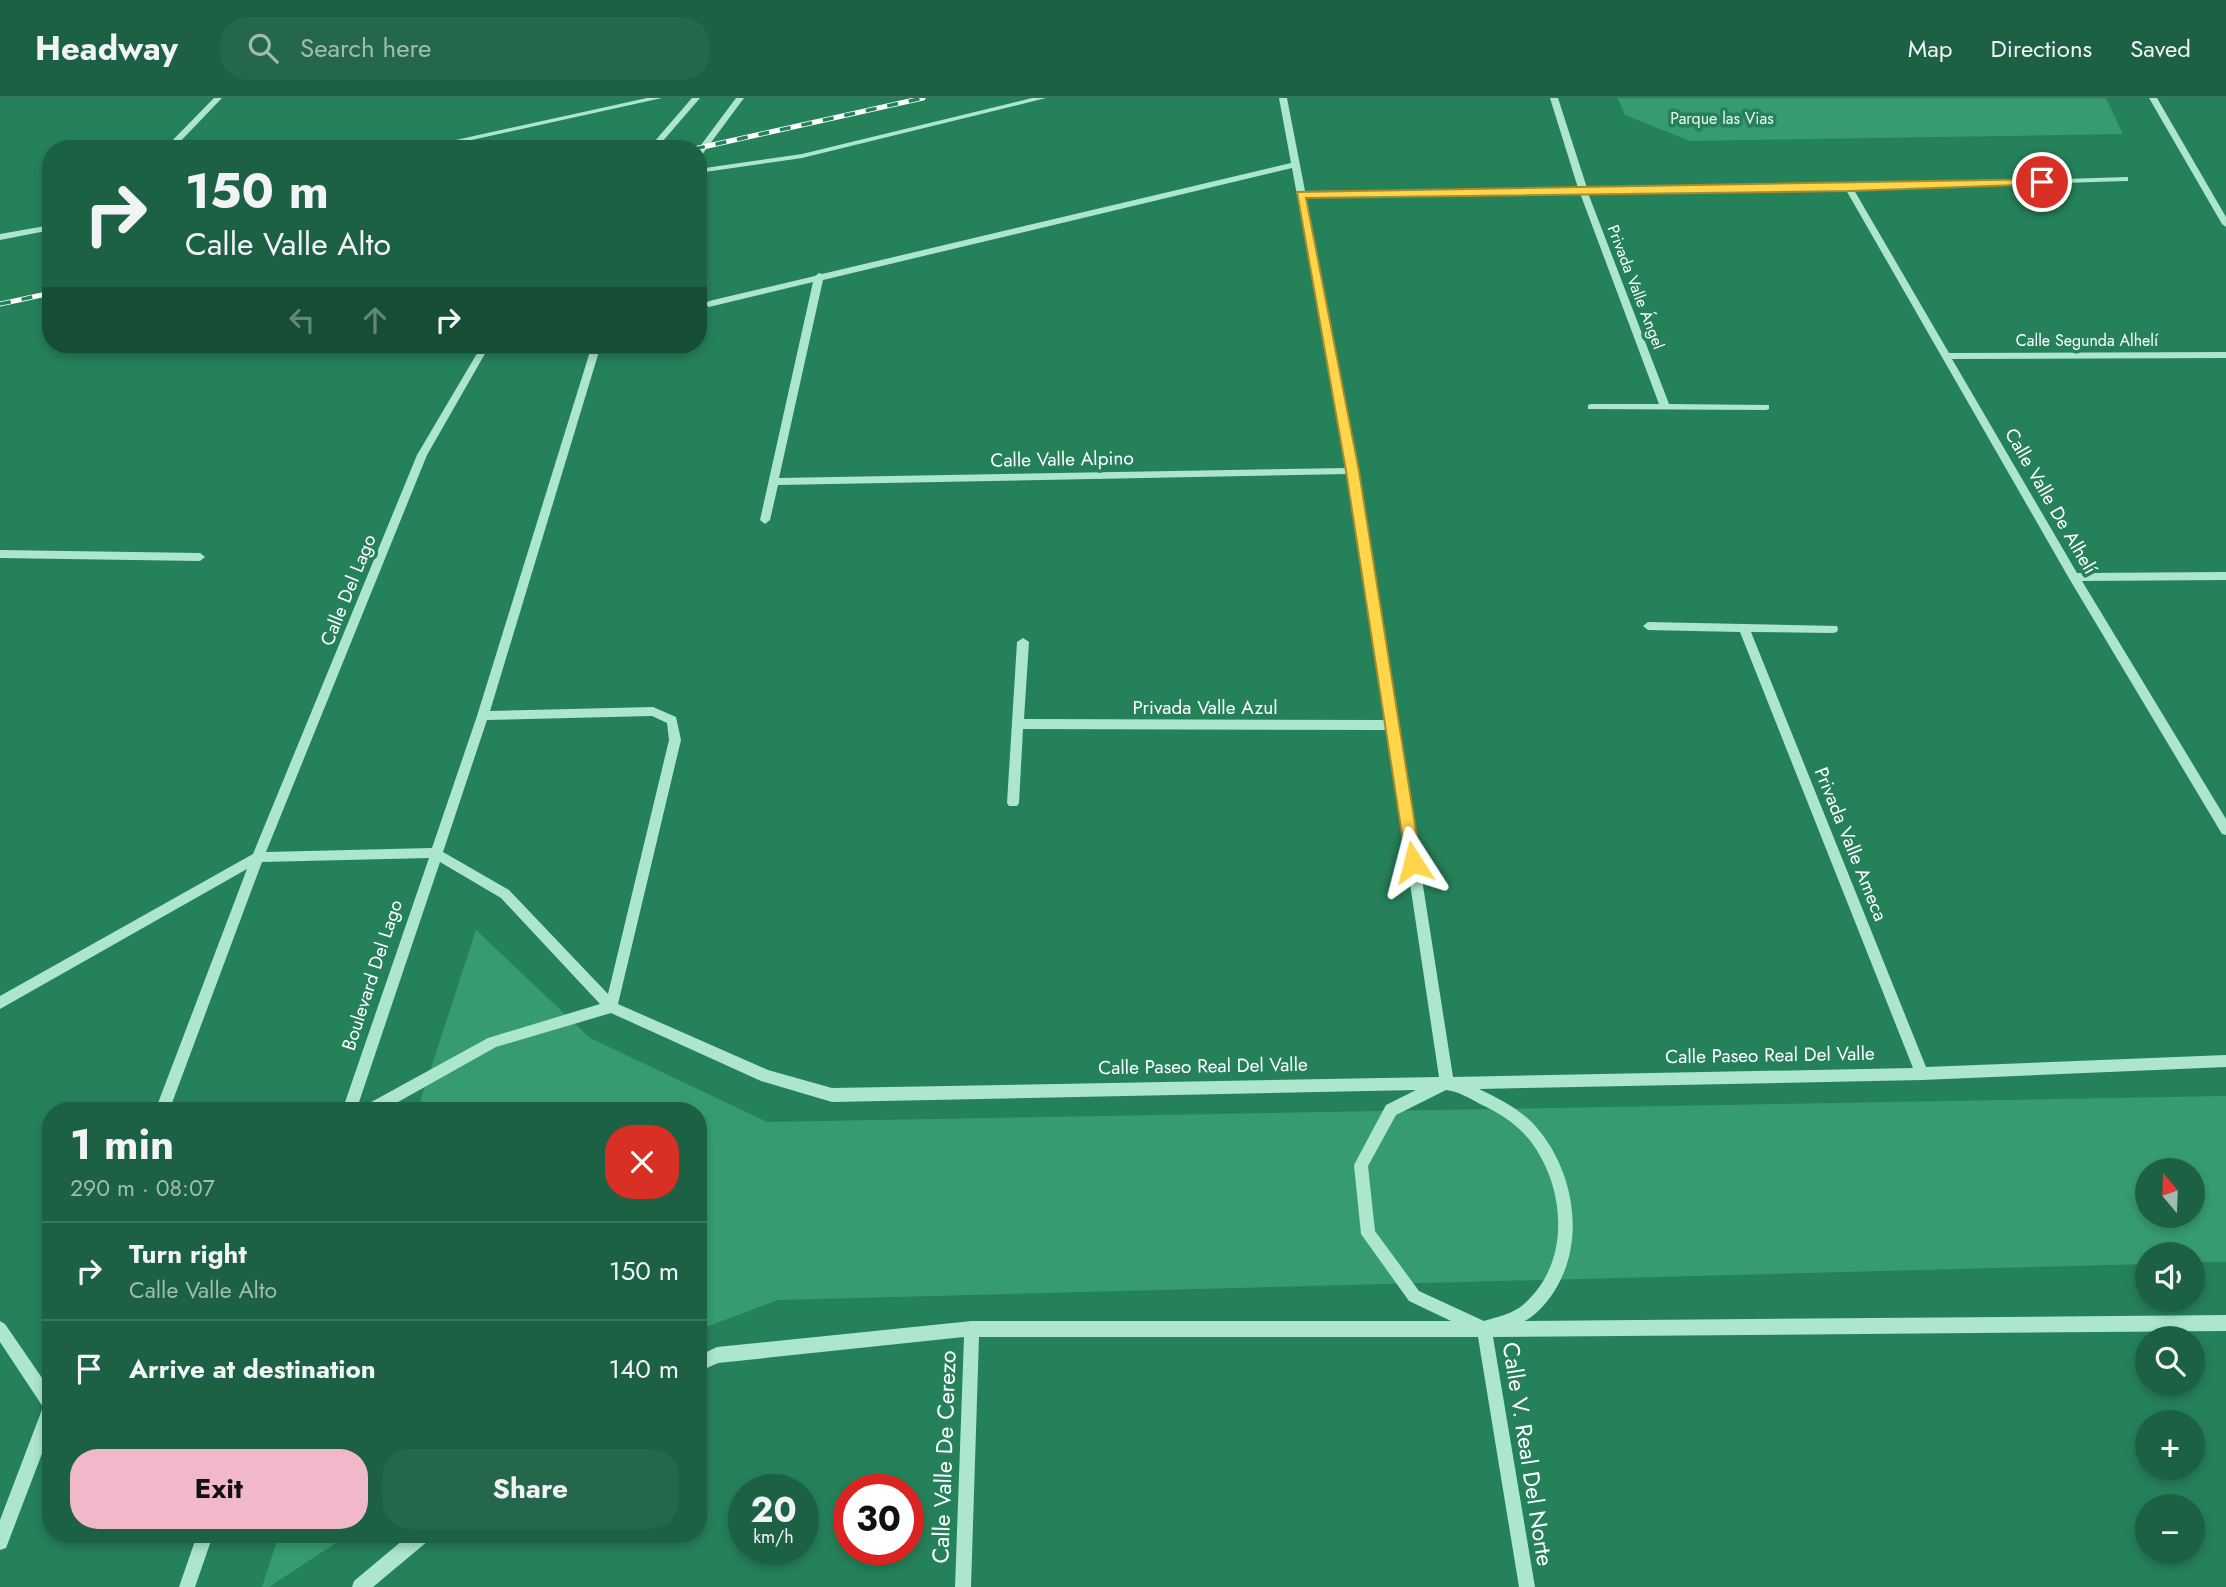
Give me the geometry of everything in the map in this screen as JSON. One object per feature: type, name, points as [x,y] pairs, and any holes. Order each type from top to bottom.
[{"type":"street","points":[[177,140],[218,98]]},
{"type":"street","points":[[461,140],[658,98]]},
{"type":"street","points":[[660,140],[696,98]]},
{"type":"street","points":[[707,143],[740,98]]},
{"type":"street","points":[[707,170],[802,156],[1042,98]]},
{"type":"street","points":[[1283,98],[1353,471],[1447,1082]]},
{"type":"street","name":"Privada Valle Ángel","points":[[1554,98],[1583,190],[1665,407]]},
{"type":"street","points":[[2153,98],[2226,224]]},
{"type":"street","points":[[709,304],[1295,165]]},
{"type":"street","points":[[1300,194],[1849,188],[2125,180]]},
{"type":"street","name":"Calle Valle De Alhelí","points":[[1849,188],[2074,577],[2226,830]]},
{"type":"street","points":[[0,237],[42,229]]},
{"type":"street","points":[[765,520],[819,276]]},
{"type":"street","name":"Calle Del Lago","points":[[258,857],[422,455],[481,354]]},
{"type":"street","points":[[0,1003],[258,857],[435,853],[483,716],[594,354]]},
{"type":"street","name":"Calle Segunda Alhelí","points":[[1948,356],[2226,355]]},
{"type":"street","points":[[1591,407],[1766,407]]},
{"type":"street","name":"Calle Valle Alpino","points":[[773,482],[1353,471]]},
{"type":"street","points":[[0,554],[200,557]]},
{"type":"street","points":[[2074,577],[2226,576]]},
{"type":"street","points":[[1648,626],[1833,629]]},
{"type":"street","name":"Privada Valle Ameca","points":[[1744,628],[1922,1074]]},
{"type":"street","points":[[1013,803],[1023,642]]},
{"type":"street","points":[[385,1102],[493,1042],[611,1007],[675,740],[672,720],[653,711],[483,716]]},
{"type":"street","name":"Privada Valle Azul","points":[[1018,724],[1392,724]]},
{"type":"street","name":"Calle Paseo Real Del Valle","points":[[435,853],[505,894],[611,1007],[766,1076],[832,1095],[1922,1074],[2226,1061]]},
{"type":"street","name":"Boulevard Del Lago","points":[[352,1102],[435,853]]},
{"type":"street","points":[[165,1102],[258,857]]},
{"type":"street","points":[[1447,1082],[1494,1102],[1533,1134],[1559,1177],[1568,1227],[1558,1273],[1528,1311],[1484,1329],[1413,1296],[1368,1234],[1361,1165],[1391,1110],[1447,1082]]},
{"type":"street","points":[[707,1360],[717,1355],[972,1329],[1484,1329],[2226,1323]]},
{"type":"street","points":[[0,1329],[42,1392]]},
{"type":"street","name":"Calle Valle De Cerezo","points":[[963,1587],[972,1329]]},
{"type":"street","name":"Calle V. Real Del Norte","points":[[1484,1329],[1527,1587]]},
{"type":"street","points":[[0,1542],[42,1430]]},
{"type":"street","points":[[187,1587],[202,1543]]},
{"type":"street","points":[[360,1587],[412,1543]]},
{"type":"green space","name":"Parque las Vias","points":[[1618,98],[2106,98],[2123,134],[1690,141],[1625,115]]},
{"type":"green space","points":[[476,930],[590,1038],[767,1122],[2226,1096],[2226,1262],[2205,1262],[2205,1242],[2135,1242],[2135,1264],[778,1300],[707,1327],[707,1102],[420,1102]]},
{"type":"green space","points":[[276,1543],[336,1543],[269,1587],[262,1587]]},
{"type":"railway","points":[[707,146],[923,98]]},
{"type":"railway","points":[[0,304],[42,295]]},
{"type":"route","points":[[1413,862],[1353,471],[1300,194],[1849,188],[2042,182]]}]
